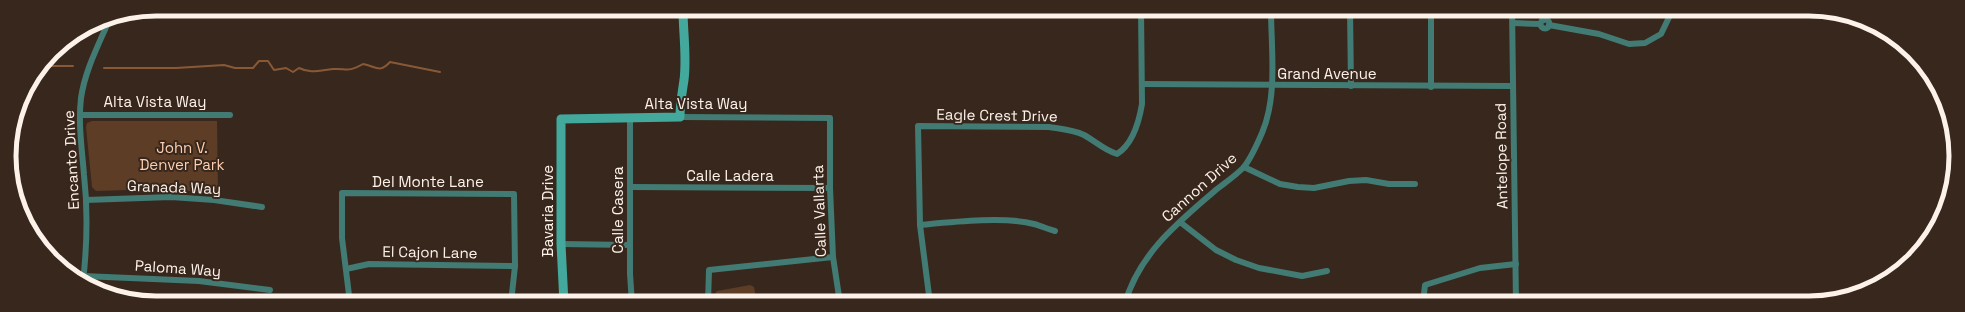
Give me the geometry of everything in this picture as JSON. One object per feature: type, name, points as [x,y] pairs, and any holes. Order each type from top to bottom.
[{"type":"street","points":[[680,117],[680,94],[684,80],[683,16]]},
{"type":"street","points":[[1141,16],[1142,84]]},
{"type":"street","name":"Cannon Drive","points":[[1128,296],[1137,272],[1150,253],[1180,222],[1244,167],[1262,131],[1268,109],[1272,85],[1271,16]]},
{"type":"street","points":[[1350,16],[1351,86]]},
{"type":"street","points":[[1431,16],[1431,87]]},
{"type":"street","name":"Antelope Road","points":[[1512,16],[1516,296]]},
{"type":"street","points":[[1541,16],[1542,28],[1545,29],[1549,25],[1598,34],[1628,44],[1645,43],[1662,34],[1670,16]]},
{"type":"street","points":[[1513,23],[1542,22]]},
{"type":"street","name":"Encanto Drive","points":[[83,275],[87,232],[80,130],[81,98],[87,73],[107,25]]},
{"type":"street","name":"Grand Avenue","points":[[1142,84],[1431,87],[1513,86]]},
{"type":"street","name":"Eagle Crest Drive","points":[[920,225],[918,126],[1049,127],[1084,135],[1106,151],[1117,154],[1124,150],[1129,143],[1140,116],[1142,84]]},
{"type":"street","name":"Alta Vista Way","points":[[80,115],[230,115]]},
{"type":"street","name":"Alta Vista Way","points":[[561,119],[680,117],[830,118]]},
{"type":"street","name":"Calle Casera","points":[[630,118],[630,245],[632,296]]},
{"type":"street","name":"Calle Vallarta","points":[[830,118],[830,188],[833,257],[839,296]]},
{"type":"street","name":"Bavaria Drive","points":[[561,119],[561,244],[564,296]]},
{"type":"street","points":[[1244,167],[1269,180],[1298,187],[1314,188],[1349,181],[1366,180],[1389,184],[1414,184]]},
{"type":"street","name":"Calle Ladera","points":[[630,187],[830,188]]},
{"type":"street","name":"Del Monte Lane","points":[[346,269],[342,238],[342,193],[514,194],[515,266]]},
{"type":"street","name":"Granada Way","points":[[86,200],[171,197],[214,200],[262,207]]},
{"type":"street","points":[[929,296],[920,225],[952,222],[1015,222],[1034,224],[1055,231]]},
{"type":"street","points":[[1180,222],[1216,250],[1236,260],[1259,268],[1302,276],[1327,271]]},
{"type":"street","points":[[561,244],[630,245]]},
{"type":"street","points":[[708,296],[709,270],[833,257]]},
{"type":"street","name":"El Cajon Lane","points":[[346,269],[369,264],[515,266]]},
{"type":"street","points":[[1424,296],[1425,285],[1480,268],[1516,264]]},
{"type":"street","points":[[512,296],[515,266]]},
{"type":"street","points":[[346,269],[349,296]]},
{"type":"street","name":"Paloma Way","points":[[89,279],[199,281],[270,290]]},
{"type":"green space","name":"John V. Denver Park","points":[[92,121],[217,121],[218,193],[161,189],[96,191],[92,187],[86,127],[87,123]]},
{"type":"green space","points":[[750,285],[754,287],[756,296],[715,296],[717,291]]},
{"type":"waterway","points":[[104,68],[176,68],[224,65],[235,68],[253,68],[259,61],[268,61],[274,70],[286,68],[293,72],[299,68],[308,71],[350,69],[363,64],[383,68],[390,62],[440,72]]},
{"type":"waterway","points":[[49,66],[73,66]]}]
